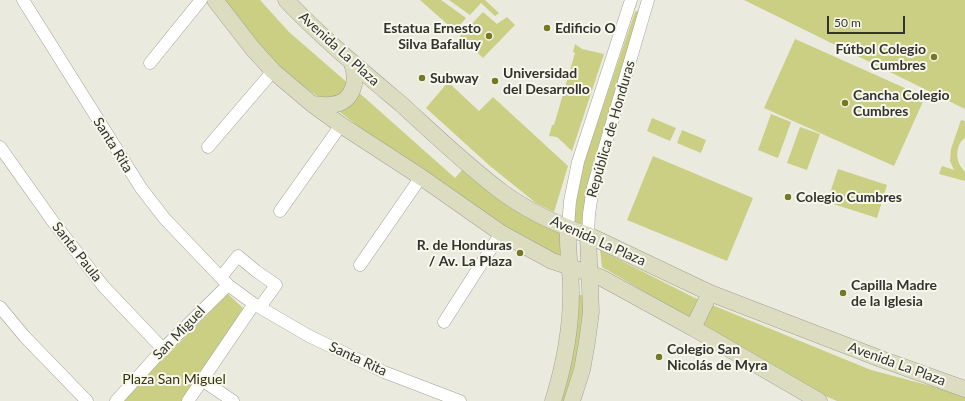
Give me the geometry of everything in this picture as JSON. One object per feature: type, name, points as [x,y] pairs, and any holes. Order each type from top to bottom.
[{"type":"main road","points":[[215,0],[248,43],[273,72],[312,104],[501,233],[552,261],[589,272],[600,277],[693,328],[819,401]]},
{"type":"main road","name":"Avenida La Plaza","points":[[286,0],[351,61],[502,192],[536,212],[710,293],[881,359],[965,389]]},
{"type":"main road","points":[[312,104],[331,105],[343,101],[348,96],[356,78],[355,69],[351,61]]},
{"type":"main road","name":"República de Honduras","points":[[553,401],[566,349],[570,320],[571,292],[567,246],[568,228]]},
{"type":"main road","name":"República de Honduras","points":[[572,401],[582,370],[591,312],[588,236]]},
{"type":"main road","points":[[693,328],[710,293]]},
{"type":"street","name":"Santa Rita","points":[[22,0],[141,188],[166,220],[224,281],[257,306],[309,336],[384,372],[460,401]]},
{"type":"street","points":[[150,63],[201,0]]},
{"type":"street","name":"República de Honduras","points":[[568,228],[570,201],[578,160],[631,0]]},
{"type":"street","name":"República de Honduras","points":[[588,236],[589,214],[593,187],[643,3]]},
{"type":"street","points":[[208,147],[273,72]]},
{"type":"street","points":[[280,211],[341,125]]},
{"type":"street","name":"Santa Paula","points":[[0,147],[54,223],[104,287],[163,349]]},
{"type":"street","points":[[360,266],[421,177]]},
{"type":"street","points":[[444,322],[501,233]]},
{"type":"street","points":[[188,401],[257,306],[276,285],[238,256],[224,281]]},
{"type":"street","name":"San Miguel","points":[[116,401],[224,281]]},
{"type":"street","points":[[0,307],[30,343],[87,401]]},
{"type":"street","points":[[202,380],[233,401]]},
{"type":"green space","points":[[222,0],[260,0],[289,32],[350,85],[345,94],[323,100],[280,70]]},
{"type":"green space","points":[[420,0],[441,0],[466,18],[455,31]]},
{"type":"green space","points":[[449,0],[485,0],[499,13],[495,16],[481,3],[470,15]]},
{"type":"green space","points":[[744,0],[965,0],[965,109]]},
{"type":"green space","points":[[637,11],[641,13],[592,167],[581,227],[573,223],[580,178],[586,156],[635,12]]},
{"type":"green space","points":[[483,12],[497,24],[507,17],[515,25],[483,58],[460,36]]},
{"type":"green space","name":"Cancha Colegio Cumbres","points":[[795,39],[925,97],[894,166],[764,108]]},
{"type":"green space","points":[[575,44],[582,49],[604,54],[572,151],[557,137],[549,136],[552,125],[554,125],[575,53],[573,52]]},
{"type":"green space","points":[[448,82],[479,111],[493,97],[568,166],[554,212],[536,203],[490,166],[426,108]]},
{"type":"green space","points":[[356,90],[455,178],[464,168],[563,233],[565,261],[515,235],[367,133],[336,109]]},
{"type":"green space","points":[[771,114],[791,122],[778,158],[758,150]]},
{"type":"green space","points":[[652,118],[676,128],[670,141],[647,131]]},
{"type":"green space","points":[[961,120],[965,121],[965,138],[958,147],[957,155],[961,168],[965,172],[965,181],[939,174],[942,166],[954,170],[950,161],[951,149]]},
{"type":"green space","points":[[800,127],[820,134],[807,170],[787,163]]},
{"type":"green space","points":[[682,130],[706,140],[701,153],[677,143]]},
{"type":"green space","points":[[653,156],[753,198],[727,261],[627,220]]},
{"type":"green space","points":[[838,169],[887,185],[877,218],[827,202]]},
{"type":"green space","points":[[600,250],[695,298],[871,370],[965,395],[965,401],[837,401],[816,392],[602,267]]},
{"type":"green space","name":"Plaza San Miguel","points":[[228,294],[243,308],[201,378],[185,401],[121,401]]},
{"type":"green space","points":[[579,295],[584,297],[580,355],[567,401],[559,401],[577,297]]},
{"type":"place","name":"Edificio O","points":[[547,28]]},
{"type":"place","name":"Estatua Ernesto Silva Bafalluy","points":[[489,36]]},
{"type":"place","name":"Fútbol Colegio Cumbres","points":[[934,57]]},
{"type":"place","name":"Subway","points":[[422,78]]},
{"type":"place","name":"Universidad del Desarrollo","points":[[495,81]]},
{"type":"place","name":"Cancha Colegio Cumbres","points":[[845,103]]},
{"type":"place","name":"Colegio Cumbres","points":[[788,197]]},
{"type":"place","name":"R. de Honduras / Av. La Plaza","points":[[520,253]]},
{"type":"place","name":"Capilla Madre de la Iglesia","points":[[843,293]]},
{"type":"place","name":"Colegio San Nicolás de Myra","points":[[659,357]]}]
